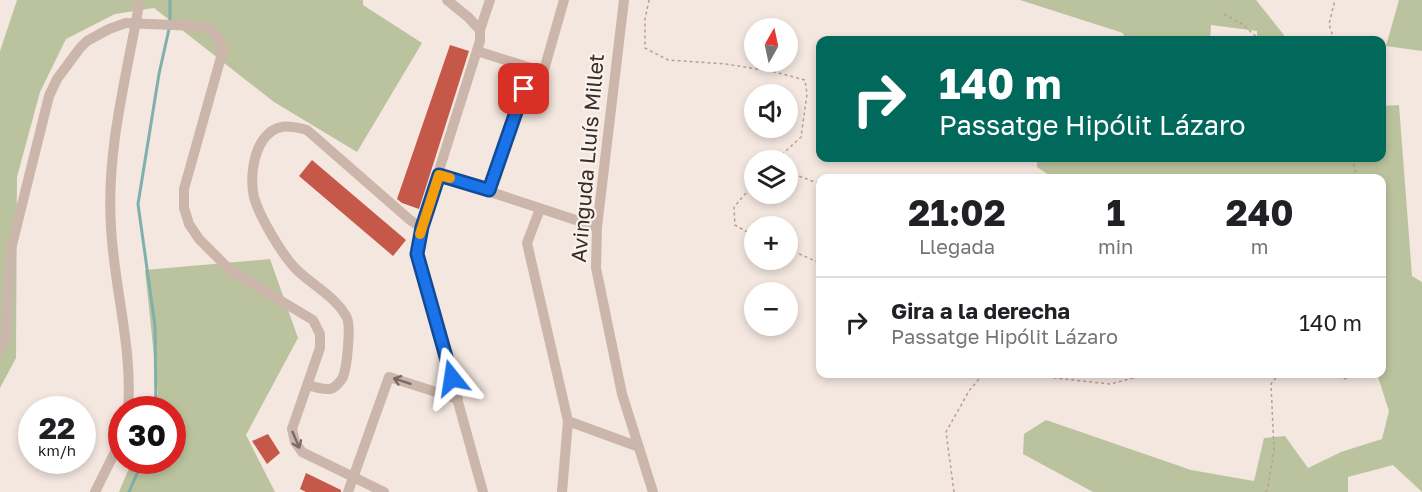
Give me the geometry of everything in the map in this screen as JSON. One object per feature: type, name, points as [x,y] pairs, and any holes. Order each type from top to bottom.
[{"type":"street","points":[[128,396],[129,365],[114,255],[110,186],[116,126],[139,5],[137,0]]},
{"type":"street","points":[[447,0],[480,30]]},
{"type":"street","points":[[483,492],[417,254],[422,227],[477,51],[480,30],[490,0]]},
{"type":"street","points":[[477,51],[544,70],[564,0]]},
{"type":"street","name":"Avinguda Lluís Millet","points":[[624,0],[597,227],[596,268],[622,394],[653,492]]},
{"type":"street","points":[[0,350],[6,336],[11,249],[15,227],[52,87],[74,55],[87,41],[109,29],[126,24],[136,24],[196,26],[212,30],[223,50],[184,189],[184,208],[189,224],[199,239],[231,271],[313,320],[320,334],[320,348],[292,429],[295,442],[302,452],[384,492]]},
{"type":"street","points":[[489,190],[531,68]]},
{"type":"street","points":[[307,385],[330,389],[337,385],[343,377],[348,320],[338,305],[296,269],[279,247],[254,198],[252,182],[255,160],[262,141],[273,128],[289,125],[307,130],[410,220],[422,227]]},
{"type":"street","points":[[439,175],[597,227]]},
{"type":"street","points":[[540,209],[527,243],[568,421],[562,492]]},
{"type":"street","points":[[348,492],[389,377],[458,399]]},
{"type":"street","points":[[568,421],[639,447]]},
{"type":"street","points":[[95,492],[108,466]]},
{"type":"path","points":[[649,0],[645,19],[645,48],[668,60],[726,64],[775,72],[804,80],[807,94],[801,137],[787,150]]},
{"type":"path","points":[[1333,36],[1329,24],[1335,0]]},
{"type":"path","points":[[1224,14],[1242,24],[1256,36]]},
{"type":"path","points":[[798,176],[816,182]]},
{"type":"path","points":[[744,196],[734,207],[735,225],[744,230]]},
{"type":"path","points":[[798,253],[816,261]]},
{"type":"path","points":[[954,492],[946,432],[969,391],[980,378]]},
{"type":"path","points":[[1055,378],[1110,384],[1133,378]]},
{"type":"path","points":[[1266,492],[1269,487],[1274,450],[1271,384],[1276,378]]},
{"type":"green space","points":[[17,0],[363,0],[363,5],[422,43],[357,152],[274,102],[154,8],[115,14],[66,39],[40,92],[17,177],[16,358],[0,388],[0,51]]},
{"type":"green space","points":[[1020,0],[1256,0],[1284,36],[1257,36],[1257,31],[1211,25],[1210,36],[1124,36],[1123,33]]},
{"type":"green space","points":[[1399,0],[1422,0],[1422,51],[1386,46]]},
{"type":"green space","points":[[1399,105],[1412,276],[1422,282],[1422,492],[1393,465],[1348,477],[1348,492],[1093,492],[1023,454],[1024,434],[1046,420],[1191,470],[1254,481],[1264,438],[1285,436],[1308,468],[1341,452],[1382,439],[1389,411],[1378,378],[1386,378],[1386,174],[1047,174],[1037,167],[1037,162],[1386,162],[1386,106]]},
{"type":"green space","points":[[270,259],[298,338],[246,435],[275,492],[119,492],[127,474],[186,474],[186,396],[157,396],[145,270]]},
{"type":"building","points":[[450,45],[469,51],[419,209],[397,199]]},
{"type":"building","points":[[312,160],[406,240],[393,256],[299,176]]},
{"type":"building","points":[[268,434],[280,453],[267,464],[252,441]]},
{"type":"building","points":[[306,473],[341,492],[306,492],[300,489]]},
{"type":"waterway","points":[[170,0],[170,22]]},
{"type":"waterway","points":[[156,396],[155,326],[138,204],[159,74],[169,29]]},
{"type":"waterway","points":[[129,492],[137,474]]},
{"type":"slow traffic","points":[[420,234],[439,175],[450,178]]},
{"type":"route","points":[[452,378],[417,254],[422,227],[439,175],[489,190],[524,89]]}]
